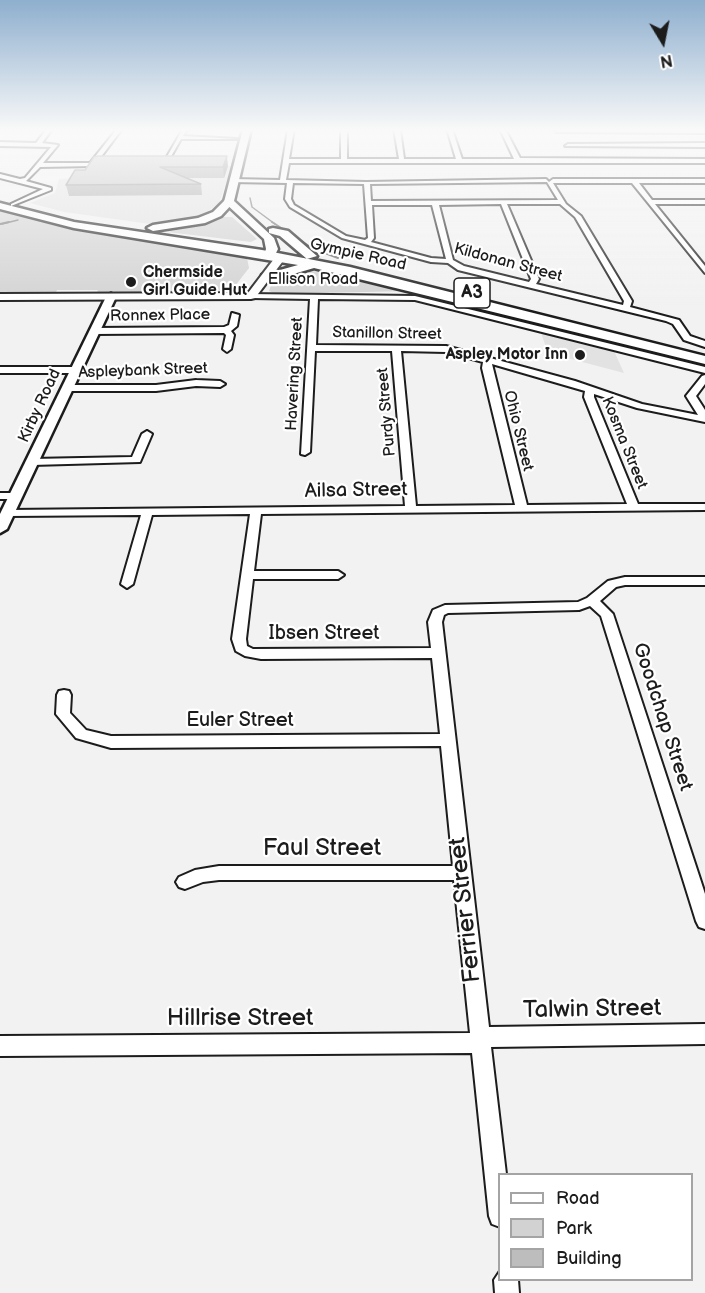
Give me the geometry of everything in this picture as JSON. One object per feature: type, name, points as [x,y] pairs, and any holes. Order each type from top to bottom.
[{"type":"highway","name":"Gympie Road","points":[[0,201],[83,222],[277,253],[612,336],[698,347]]},
{"type":"highway","points":[[133,230],[170,227],[201,221],[217,214],[229,202]]},
{"type":"highway","name":"Gympie Road","points":[[0,206],[74,225],[243,251],[311,256],[662,341],[698,347]]},
{"type":"highway","points":[[273,231],[284,233],[311,256]]},
{"type":"highway","points":[[243,251],[255,259],[264,273],[325,266]]},
{"type":"highway","points":[[587,341],[592,338],[612,336]]},
{"type":"main road","points":[[238,189],[229,202],[266,236],[277,253]]},
{"type":"main road","points":[[241,189],[250,212],[282,240],[277,253],[264,273],[246,294]]},
{"type":"main road","name":"Ellison Road","points":[[0,297],[246,294]]},
{"type":"street","points":[[13,205],[48,189]]},
{"type":"street","name":"Kildonan Street","points":[[287,189],[288,199],[294,208],[340,235],[433,261],[450,261],[462,268],[672,320],[698,347]]},
{"type":"street","points":[[366,243],[371,238],[367,189]]},
{"type":"street","points":[[554,189],[562,202],[578,216],[628,301],[626,308]]},
{"type":"street","points":[[641,189],[705,271]]},
{"type":"street","points":[[503,202],[535,279],[532,285]]},
{"type":"street","points":[[368,203],[562,202]]},
{"type":"street","points":[[651,202],[705,202]]},
{"type":"street","points":[[435,203],[450,261]]},
{"type":"street","name":"Ellison Road","points":[[246,294],[410,297]]},
{"type":"street","name":"Kirby Road","points":[[0,529],[111,297]]},
{"type":"street","name":"Havering Street","points":[[305,452],[314,297]]},
{"type":"street","name":"Gympie Road","points":[[410,297],[705,370]]},
{"type":"street","name":"Ronnex Place","points":[[94,331],[226,330],[233,326],[235,315]]},
{"type":"street","name":"Ronnex Place","points":[[226,330],[230,335],[227,349]]},
{"type":"street","name":"Stanillon Street","points":[[311,348],[446,349],[590,389],[639,406],[705,419]]},
{"type":"street","name":"Purdy Street","points":[[396,348],[411,509]]},
{"type":"street","name":"Ohio Street","points":[[488,361],[487,368],[522,509]]},
{"type":"street","points":[[0,370],[75,370]]},
{"type":"street","points":[[705,378],[691,394],[705,419]]},
{"type":"street","name":"Aspleybank Street","points":[[67,388],[156,388],[196,382],[220,384]]},
{"type":"street","name":"Kosma Street","points":[[590,389],[589,397],[634,508]]},
{"type":"street","points":[[32,462],[136,460],[147,434]]},
{"type":"street","points":[[0,496],[16,496]]},
{"type":"street","name":"Ailsa Street","points":[[8,513],[705,507]]},
{"type":"street","name":"Ibsen Street","points":[[256,512],[239,639],[241,648],[250,653],[438,653]]},
{"type":"street","points":[[128,584],[147,513]]},
{"type":"street","points":[[248,575],[338,575]]},
{"type":"street","points":[[592,601],[612,584],[624,581],[705,581]]},
{"type":"street","name":"Ferrier Street","points":[[498,1198],[435,622],[438,613],[444,609],[564,607],[592,601]]},
{"type":"street","name":"Goodchap Street","points":[[592,601],[607,614],[705,921]]},
{"type":"street","name":"Euler Street","points":[[64,695],[63,714],[81,734],[111,742],[448,741]]},
{"type":"street","name":"Faul Street","points":[[185,882],[201,874],[219,873],[462,873]]},
{"type":"street","name":"Talwin Street","points":[[480,1040],[705,1034]]},
{"type":"street","name":"Hillrise Street","points":[[0,1046],[480,1040]]},
{"type":"shaded area","points":[[56,189],[224,189],[219,203],[196,220],[157,225],[64,212],[30,203],[55,193]]},
{"type":"shaded area","points":[[541,333],[614,351],[624,373],[548,353]]},
{"type":"green space","points":[[0,211],[104,234],[232,252],[247,258],[249,268],[235,286],[214,292],[96,294],[98,290],[57,290],[55,294],[0,294]]},
{"type":"green space","points":[[222,217],[232,217],[257,239],[251,242],[167,232],[203,224]]},
{"type":"green space","points":[[330,271],[409,291],[276,294],[269,291],[273,279],[297,272]]},
{"type":"waterway","points":[[250,198],[252,207],[274,224]]},
{"type":"waterway","points":[[2,224],[18,220]]},
{"type":"waterway","points":[[0,224],[9,222]]},
{"type":"waterway","points":[[274,224],[312,248],[338,258]]},
{"type":"place","name":"Chermside Girl Guide Hut","points":[[131,282]]},
{"type":"place","name":"Aspley Motor Inn","points":[[580,355]]}]
